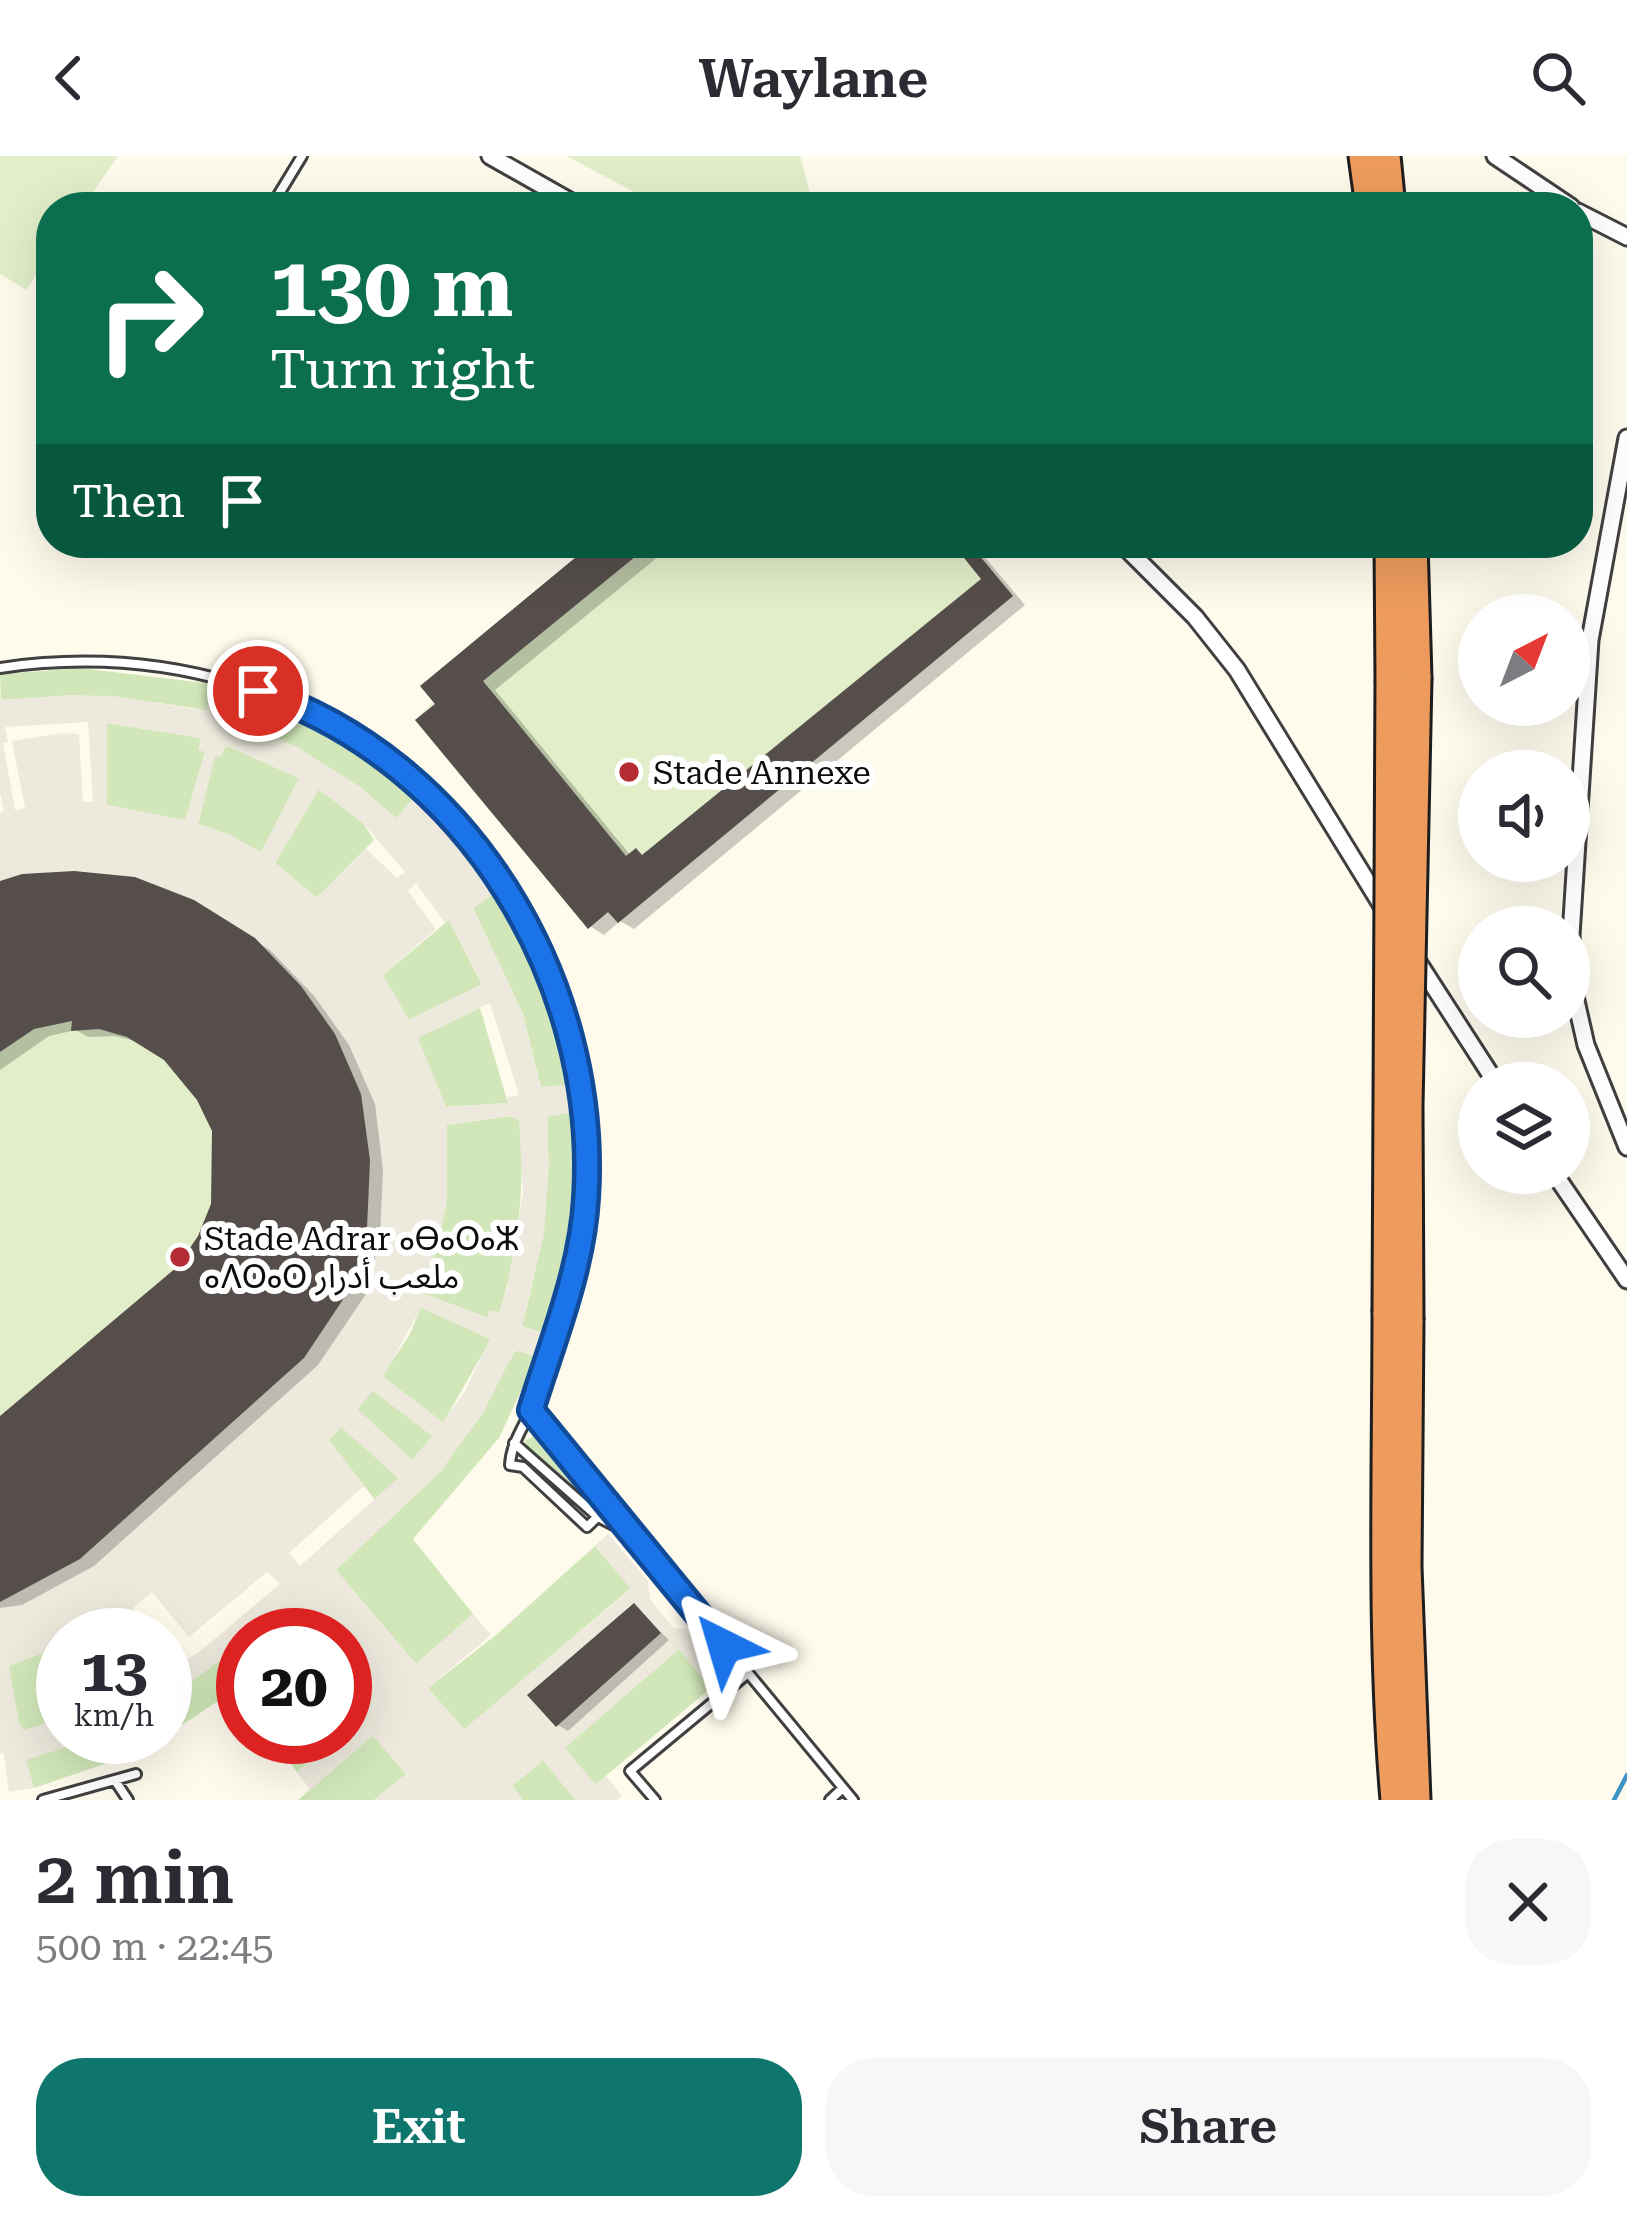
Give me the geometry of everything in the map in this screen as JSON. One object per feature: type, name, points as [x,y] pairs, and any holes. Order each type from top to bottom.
[{"type":"highway","points":[[1363,156],[1368,192]]},
{"type":"highway","points":[[1386,156],[1390,192]]},
{"type":"highway","points":[[1391,558],[1403,679]]},
{"type":"highway","points":[[1395,1800],[1387,1559],[1408,1106],[1403,679],[1412,558]]},
{"type":"highway","points":[[1398,1316],[1416,1800]]},
{"type":"street","points":[[490,156],[554,192]]},
{"type":"street","points":[[1495,156],[1549,192]]},
{"type":"street","points":[[1593,218],[1627,236]]},
{"type":"street","points":[[1627,438],[1590,640],[1570,935],[1574,992],[1586,1045],[1627,1147]]},
{"type":"street","points":[[1135,558],[1195,617],[1260,703],[1364,880],[1482,1062]]},
{"type":"street","points":[[1568,1194],[1627,1280]]},
{"type":"lane","points":[[280,192],[302,156]]},
{"type":"lane","points":[[0,668],[82,659],[152,664],[289,701],[354,734],[426,792],[477,844],[542,953],[556,987],[586,1133],[586,1201],[571,1282],[531,1410],[514,1442],[510,1466],[524,1467],[587,1527],[609,1507]]},
{"type":"lane","points":[[531,1410],[853,1800]]},
{"type":"lane","points":[[514,1442],[598,1517],[631,1534]]},
{"type":"lane","points":[[655,1800],[630,1771],[747,1674]]},
{"type":"lane","points":[[43,1800],[87,1796],[136,1774]]},
{"type":"lane","points":[[116,1782],[128,1800]]},
{"type":"lane","points":[[830,1800],[843,1789]]},
{"type":"green space","points":[[0,156],[118,156],[93,192],[36,192],[36,276],[26,290],[0,274]]},
{"type":"green space","points":[[566,156],[800,156],[810,192],[634,192]]},
{"type":"green space","name":"Stade Annexe","points":[[578,558],[981,558],[1013,596],[618,923],[608,912],[588,929],[415,720]]},
{"type":"green space","points":[[80,668],[213,684],[207,711],[104,698],[1,700],[0,674]]},
{"type":"green space","points":[[241,692],[333,736],[414,797],[397,819],[319,763],[234,719]]},
{"type":"green space","points":[[107,723],[201,738],[205,752],[185,821],[107,805]]},
{"type":"green space","points":[[225,745],[299,778],[261,853],[198,824],[215,755]]},
{"type":"green space","points":[[319,789],[363,823],[374,840],[317,898],[275,863]]},
{"type":"green space","name":"Stade Adrar ⴰⴱⴰⵔⴰⵣ ⴰⴷⵔⴰⵔ ملعب أدرار","points":[[74,871],[137,878],[210,909],[274,957],[301,986],[345,1053],[360,1090],[368,1126],[366,1227],[351,1288],[335,1317],[294,1368],[90,1549],[46,1580],[0,1599],[0,881],[22,874]]},
{"type":"green space","points":[[495,893],[547,1002],[569,1085],[541,1087],[523,1014],[473,908]]},
{"type":"green space","points":[[449,920],[482,985],[408,1020],[383,975]]},
{"type":"green space","points":[[480,1008],[508,1103],[446,1107],[417,1038]]},
{"type":"green space","points":[[573,1112],[568,1224],[545,1334],[522,1326],[543,1222],[547,1116]]},
{"type":"green space","points":[[510,1116],[520,1120],[519,1218],[499,1314],[487,1318],[425,1295],[447,1202],[447,1125]]},
{"type":"green space","points":[[421,1307],[491,1339],[443,1423],[382,1376],[410,1334]]},
{"type":"green space","points":[[516,1350],[537,1357],[499,1438],[413,1539],[473,1614],[416,1664],[336,1570],[441,1471]]},
{"type":"green space","points":[[372,1390],[433,1436],[412,1460],[357,1409]]},
{"type":"green space","points":[[341,1426],[399,1478],[375,1500],[329,1440]]},
{"type":"green space","points":[[535,1436],[598,1510],[526,1449],[525,1440]]},
{"type":"green space","points":[[595,1546],[631,1588],[464,1730],[428,1688],[496,1635]]},
{"type":"green space","points":[[679,1649],[711,1688],[595,1785],[564,1748]]},
{"type":"green space","points":[[36,1655],[36,1727],[24,1731],[19,1723],[8,1666]]},
{"type":"green space","points":[[216,1663],[216,1703],[192,1718],[192,1681]]},
{"type":"green space","points":[[372,1736],[406,1774],[374,1800],[298,1800],[340,1764],[372,1764]]},
{"type":"green space","points":[[36,1756],[36,1764],[104,1764],[34,1788],[25,1760]]},
{"type":"green space","points":[[543,1760],[575,1800],[523,1800],[512,1786]]},
{"type":"shaded area","points":[[213,684],[241,692],[235,719],[297,747],[359,786],[396,818],[414,797],[495,893],[473,908],[523,1014],[541,1087],[569,1085],[573,1112],[547,1117],[544,1235],[522,1326],[545,1334],[537,1357],[515,1350],[483,1413],[441,1471],[336,1570],[368,1608],[251,1608],[280,1584],[267,1572],[224,1608],[216,1608],[216,1614],[192,1634],[192,1608],[165,1608],[152,1592],[133,1608],[36,1608],[36,1656],[9,1666],[19,1722],[24,1730],[36,1726],[36,1757],[26,1760],[34,1788],[9,1792],[4,1754],[0,1753],[0,1599],[80,1559],[304,1358],[352,1286],[367,1229],[370,1160],[361,1094],[335,1034],[301,986],[255,938],[194,900],[135,877],[74,871],[22,874],[0,881],[0,813],[4,811],[0,693],[2,700],[114,696],[206,711]],"holes":[[[88,722],[93,802],[83,802],[79,734],[62,733],[12,741],[25,808],[15,810],[3,743],[8,742],[5,727]],[[107,723],[201,738],[198,750],[205,752],[185,820],[107,805]],[[226,745],[299,778],[261,852],[198,824],[215,756],[221,757]],[[319,789],[363,823],[405,872],[397,878],[366,849],[317,898],[275,863]],[[416,883],[445,923],[449,920],[482,984],[409,1020],[383,975],[436,929],[408,891]],[[490,1003],[519,1095],[508,1097],[507,1103],[446,1107],[418,1038]],[[509,1116],[519,1120],[523,1192],[499,1313],[489,1310],[487,1317],[425,1294],[447,1202],[447,1125]],[[421,1308],[490,1339],[465,1391],[443,1422],[383,1377]],[[373,1391],[432,1436],[412,1460],[357,1409]],[[341,1427],[398,1478],[300,1566],[289,1553],[364,1486],[329,1440]]]},
{"type":"shaded area","points":[[608,1534],[648,1581],[650,1599],[673,1628],[690,1630],[728,1675],[711,1688],[679,1649],[565,1748],[595,1784],[606,1776],[622,1796],[617,1800],[575,1800],[543,1760],[512,1786],[523,1800],[374,1800],[406,1774],[373,1736],[372,1612],[416,1664],[473,1614],[491,1635],[428,1688],[464,1729],[631,1589],[595,1546]],"holes":[[[633,1603],[661,1633],[632,1659],[605,1629]],[[596,1635],[624,1666],[594,1693],[566,1663]],[[557,1668],[586,1700],[557,1727],[528,1695]]]},
{"type":"shaded area","points":[[216,1638],[216,1663],[192,1681],[192,1656]]},
{"type":"shaded area","points":[[306,1764],[340,1764],[310,1790],[297,1772]]},
{"type":"building","points":[[575,558],[634,558],[483,681],[626,856],[636,848],[642,855],[981,579],[964,558],[981,558],[1013,596],[618,923],[608,912],[588,929],[415,720],[435,704],[420,686]]},
{"type":"building","name":"Stade Adrar ⴰⴱⴰⵔⴰⵣ ⴰⴷⵔⴰⵔ ملعب أدرار","points":[[74,871],[135,877],[194,900],[255,938],[301,986],[335,1034],[361,1094],[370,1160],[367,1229],[352,1286],[304,1358],[80,1559],[0,1602],[0,1416],[177,1267],[198,1236],[211,1204],[212,1131],[197,1100],[164,1060],[127,1037],[99,1029],[71,1031],[72,1021],[34,1029],[0,1052],[0,881],[22,874]]},
{"type":"building","points":[[634,1603],[661,1633],[556,1727],[527,1695]]},
{"type":"waterway","points":[[1614,1800],[1627,1775]]},
{"type":"place","name":"Stade Annexe","points":[[629,772]]},
{"type":"place","name":"Stade Adrar ⴰⴱⴰⵔⴰⵣ ⴰⴷⵔⴰⵔ ملعب أدرار","points":[[180,1257]]},
{"type":"route","points":[[258,691],[354,734],[426,792],[477,844],[542,953],[556,987],[580,1088],[586,1133],[586,1201],[571,1282],[531,1410],[724,1646]]}]
